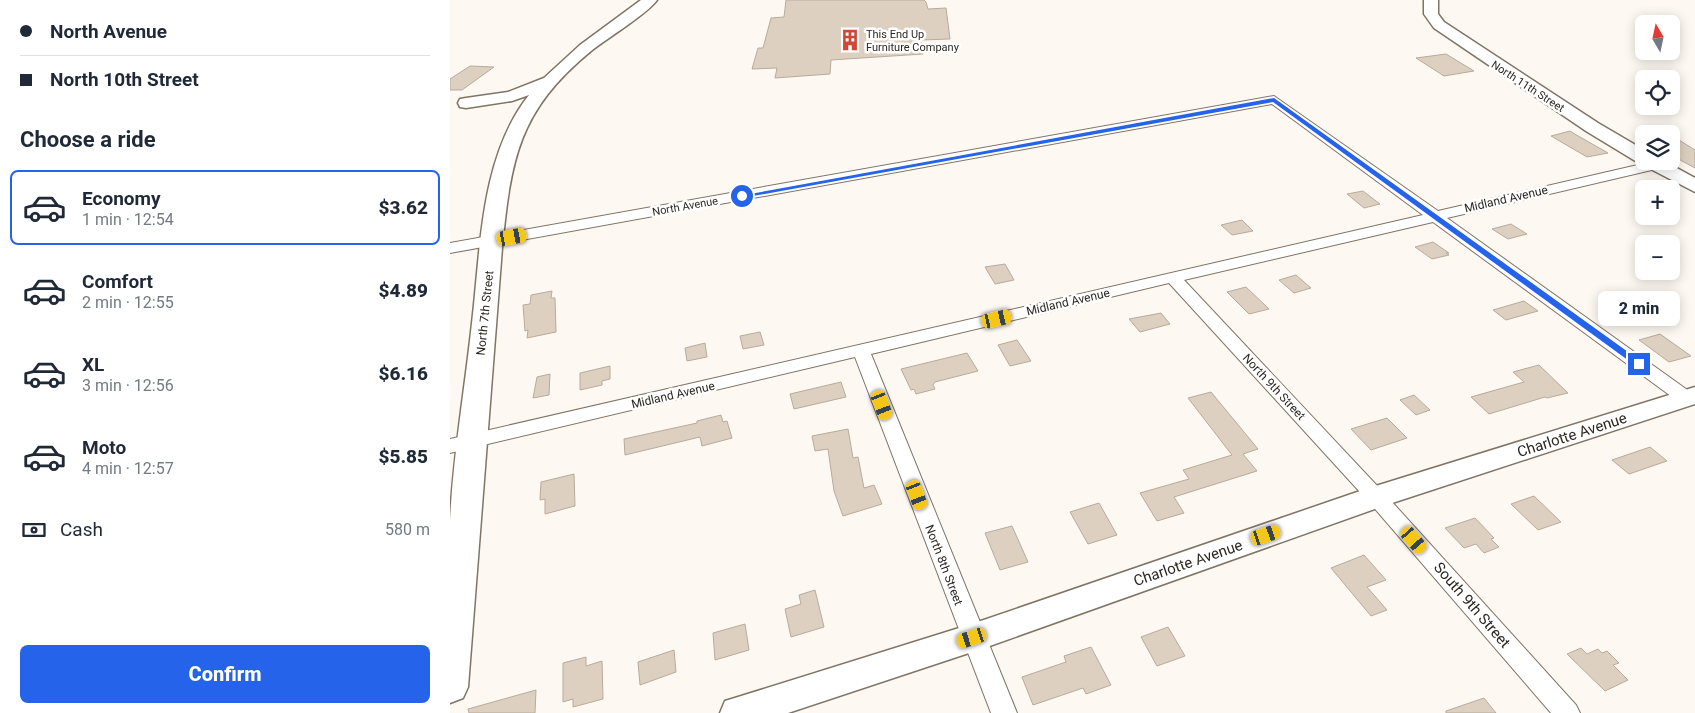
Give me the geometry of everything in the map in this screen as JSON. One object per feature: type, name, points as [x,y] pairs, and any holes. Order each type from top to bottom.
[{"type":"street","name":"North 7th Street","points":[[450,687],[461,444],[506,157],[528,107],[550,80],[588,45],[650,0]]},
{"type":"street","name":"North 11th Street","points":[[1431,0],[1430,11],[1432,19],[1439,25],[1584,122],[1635,152]]},
{"type":"street","points":[[458,103],[512,96],[550,80]]},
{"type":"street","name":"North Avenue","points":[[450,248],[1274,100],[1436,216]]},
{"type":"street","points":[[458,103],[528,107]]},
{"type":"street","name":"Midland Avenue","points":[[461,444],[1436,216],[1635,165]]},
{"type":"street","name":"North 11th Street","points":[[1666,170],[1695,186]]},
{"type":"street","points":[[1436,216],[1690,397]]},
{"type":"street","name":"North 9th Street","points":[[1172,277],[1376,497]]},
{"type":"street","name":"North 8th Street","points":[[861,351],[972,638],[1004,713]]},
{"type":"street","name":"Charlotte Avenue","points":[[738,713],[972,638],[1376,497],[1690,397]]},
{"type":"street","name":"South 9th Street","points":[[1376,497],[1567,713]]},
{"type":"building","name":"This End Up Furniture Company","points":[[786,0],[924,0],[928,9],[946,8],[950,39],[921,40],[923,54],[831,60],[830,74],[775,78],[777,68],[752,69],[758,48],[763,48],[771,18],[784,17]]},
{"type":"building","points":[[1446,54],[1474,71],[1444,76],[1416,58]]},
{"type":"building","points":[[470,66],[494,67],[462,90],[450,90],[450,79]]},
{"type":"building","points":[[1570,131],[1608,153],[1587,157],[1551,136]]},
{"type":"building","points":[[1680,141],[1695,150],[1695,168],[1680,160]]},
{"type":"building","points":[[1363,191],[1380,204],[1364,208],[1347,194]]},
{"type":"building","points":[[1242,220],[1253,231],[1232,235],[1221,225]]},
{"type":"building","points":[[1511,224],[1527,234],[1508,239],[1492,229]]},
{"type":"building","points":[[1433,242],[1449,253],[1446,253],[1449,255],[1432,259],[1415,247]]},
{"type":"building","points":[[1005,264],[1014,280],[995,284],[985,267]]},
{"type":"building","points":[[1296,275],[1311,288],[1294,293],[1279,280]]},
{"type":"building","points":[[1246,287],[1269,309],[1249,314],[1227,292]]},
{"type":"building","points":[[552,291],[551,298],[555,298],[556,332],[527,338],[528,330],[525,331],[523,305],[530,304],[531,295]]},
{"type":"building","points":[[1524,301],[1538,311],[1506,320],[1493,310]]},
{"type":"building","points":[[1161,313],[1170,324],[1140,332],[1129,319]]},
{"type":"building","points":[[760,332],[764,345],[743,349],[740,336]]},
{"type":"building","points":[[1660,334],[1691,356],[1669,362],[1639,340]]},
{"type":"building","points":[[1017,340],[1031,361],[1010,366],[998,345]]},
{"type":"building","points":[[705,343],[707,357],[687,361],[685,348]]},
{"type":"building","points":[[967,353],[978,371],[935,382],[933,385],[935,389],[916,394],[914,389],[911,390],[901,369]]},
{"type":"building","points":[[1539,365],[1568,393],[1545,397],[1489,414],[1471,397],[1524,382],[1513,372]]},
{"type":"building","points":[[610,366],[610,379],[602,381],[602,385],[580,390],[580,373]]},
{"type":"building","points":[[550,374],[549,395],[533,398],[537,377]]},
{"type":"building","points":[[841,382],[846,397],[794,409],[790,394]]},
{"type":"building","points":[[1211,392],[1258,449],[1243,454],[1257,471],[1174,497],[1184,513],[1157,521],[1140,493],[1189,479],[1183,470],[1232,455],[1188,398]]},
{"type":"building","points":[[1414,395],[1430,410],[1416,415],[1400,400]]},
{"type":"building","points":[[721,415],[723,422],[727,421],[732,438],[702,446],[700,437],[625,455],[624,439],[697,423],[697,421]]},
{"type":"building","points":[[1387,418],[1407,438],[1371,450],[1351,429]]},
{"type":"building","points":[[848,429],[853,458],[858,457],[864,488],[874,485],[882,504],[843,516],[834,491],[828,449],[815,451],[812,436]]},
{"type":"building","points":[[1650,447],[1667,461],[1629,474],[1612,460]]},
{"type":"building","points":[[574,474],[575,506],[545,514],[545,499],[540,500],[541,482]]},
{"type":"building","points":[[1534,496],[1561,522],[1538,530],[1511,504]]},
{"type":"building","points":[[1099,503],[1117,535],[1088,544],[1070,512]]},
{"type":"building","points":[[1475,518],[1494,538],[1491,539],[1499,547],[1484,553],[1476,544],[1464,548],[1445,528]]},
{"type":"building","points":[[1012,526],[1028,562],[1000,570],[985,533]]},
{"type":"building","points":[[1364,555],[1386,580],[1367,587],[1387,610],[1371,616],[1331,568]]},
{"type":"building","points":[[815,590],[824,627],[791,637],[785,609],[801,604],[799,595]]},
{"type":"building","points":[[745,624],[749,650],[715,660],[713,633]]},
{"type":"building","points":[[1168,627],[1185,656],[1157,666],[1141,637]]},
{"type":"building","points":[[1091,647],[1111,685],[1086,694],[1083,688],[1033,705],[1022,677],[1066,662],[1064,656]]},
{"type":"building","points":[[1581,648],[1587,654],[1598,649],[1602,653],[1607,651],[1619,663],[1613,665],[1628,680],[1605,691],[1567,654]]},
{"type":"building","points":[[674,650],[676,672],[640,685],[638,662]]},
{"type":"building","points":[[586,657],[586,666],[602,661],[603,699],[573,707],[573,699],[563,702],[563,663]]},
{"type":"building","points":[[536,690],[535,713],[469,713],[468,709]]},
{"type":"building","points":[[1484,698],[1496,713],[1446,713],[1446,711]]},
{"type":"place","name":"This End Up Furniture Company","points":[[850,40]]},
{"type":"route","points":[[742,196],[1274,100],[1639,364]]}]
